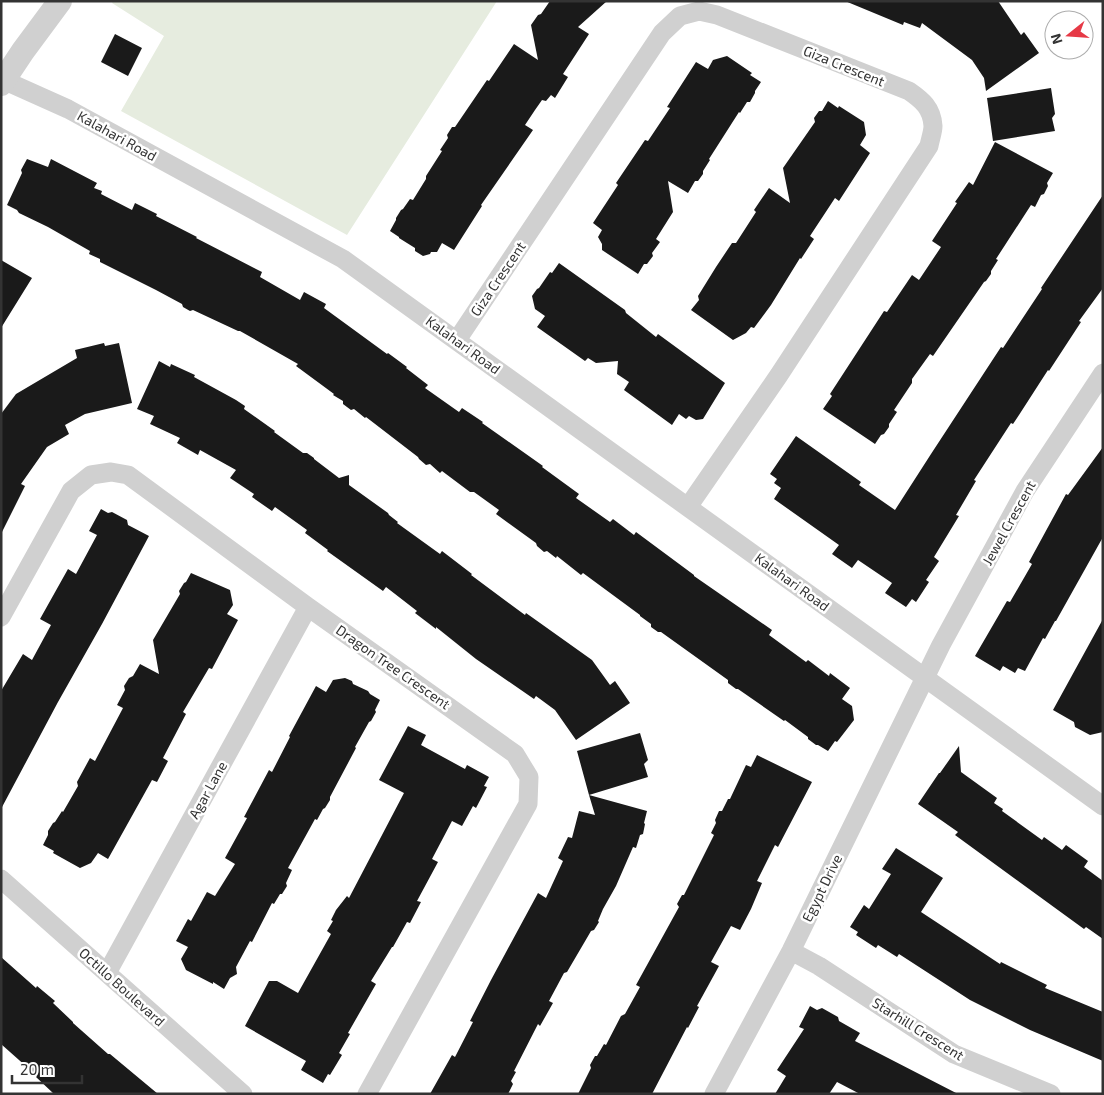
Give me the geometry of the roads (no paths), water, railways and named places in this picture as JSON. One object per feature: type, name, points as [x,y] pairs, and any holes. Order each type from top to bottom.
[{"type":"street","points":[[2,81],[60,1]]},
{"type":"street","name":"Giza Crescent","points":[[457,340],[662,33],[680,16],[698,11],[717,15],[908,91],[920,98],[929,108],[933,126],[929,146],[779,374],[688,507]]},
{"type":"street","name":"Kalahari Road","points":[[2,81],[68,109],[343,259],[1102,805]]},
{"type":"street","name":"Jewel Crescent","points":[[924,678],[1025,491],[1103,373]]},
{"type":"street","name":"Dragon Tree Crescent","points":[[1,617],[71,491],[91,475],[111,472],[128,475],[308,607],[515,754],[529,777],[528,804],[367,1094]]},
{"type":"street","name":"Agar Lane","points":[[107,973],[308,607]]},
{"type":"street","name":"Egypt Drive","points":[[714,1094],[791,951],[924,678]]},
{"type":"street","name":"Octillo Boulevard","points":[[1,879],[244,1094]]},
{"type":"street","name":"Starhill Crescent","points":[[791,951],[819,966],[954,1054],[1051,1094]]}]
